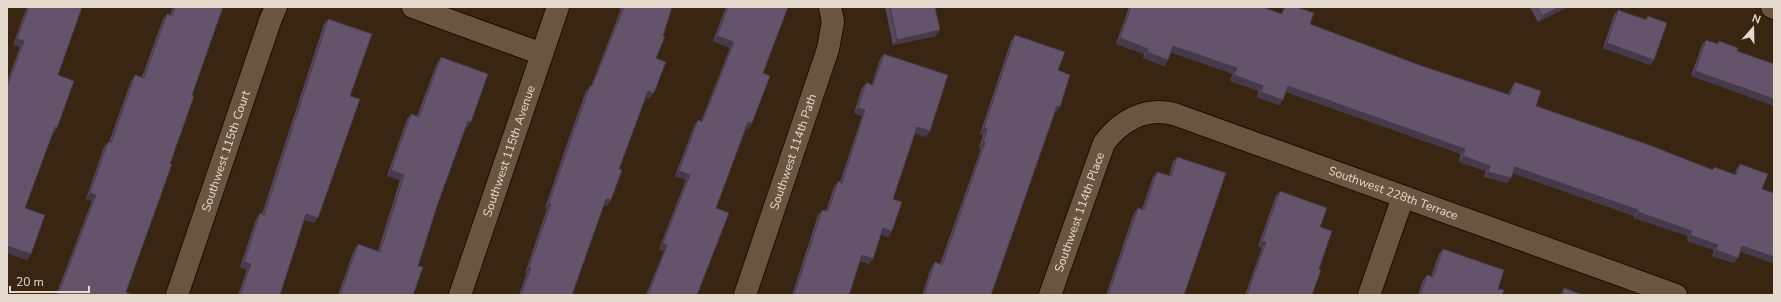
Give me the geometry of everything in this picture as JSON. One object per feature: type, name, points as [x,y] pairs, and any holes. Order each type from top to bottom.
[{"type":"street","name":"Southwest 115th Court","points":[[177,295],[276,7]]},
{"type":"street","points":[[413,7],[542,54]]},
{"type":"street","name":"Southwest 115th Avenue","points":[[460,295],[558,7]]},
{"type":"street","name":"Southwest 114th Path","points":[[745,295],[828,50],[834,22],[830,7]]},
{"type":"street","name":"Southwest 228th Terrace","points":[[1113,131],[1124,122],[1146,112],[1165,112],[1676,295]]},
{"type":"street","name":"Southwest 114th Place","points":[[1050,295],[1098,157],[1104,143],[1113,131]]},
{"type":"street","points":[[1369,295],[1403,196]]},
{"type":"building","points":[[29,7],[82,7],[58,75],[74,81],[25,208],[45,215],[31,254],[7,246],[7,87],[24,41],[17,39]]},
{"type":"building","points":[[175,7],[223,7],[192,95],[194,96],[170,164],[172,164],[126,292],[133,295],[58,295],[96,195],[90,193],[108,142],[111,143],[135,75],[144,78],[167,14],[172,16]]},
{"type":"building","points":[[624,7],[672,7],[663,36],[665,37],[656,58],[666,62],[654,93],[648,91],[619,169],[622,170],[611,200],[606,199],[572,295],[521,295],[551,204],[549,203],[573,133],[590,86],[592,86]]},
{"type":"building","points":[[728,7],[788,7],[763,73],[770,76],[752,123],[748,122],[716,208],[729,213],[697,295],[648,295],[667,245],[663,243],[690,175],[679,171],[698,120],[702,122],[734,42],[717,36]]},
{"type":"building","points":[[890,7],[935,7],[940,30],[897,40]]},
{"type":"building","points":[[1131,7],[1262,7],[1282,14],[1285,7],[1296,7],[1314,13],[1310,24],[1422,66],[1510,95],[1515,82],[1541,91],[1536,106],[1652,146],[1713,170],[1714,167],[1736,175],[1740,164],[1768,174],[1762,189],[1774,193],[1774,257],[1742,246],[1738,258],[1716,250],[1718,245],[1690,235],[1692,231],[1638,212],[1638,210],[1515,167],[1511,178],[1488,172],[1490,166],[1463,156],[1465,149],[1288,86],[1283,100],[1261,92],[1263,86],[1234,75],[1237,68],[1173,46],[1168,60],[1147,52],[1148,49],[1120,38]]},
{"type":"building","points":[[1537,7],[1560,7],[1542,16]]},
{"type":"building","points":[[1618,10],[1646,20],[1648,16],[1667,23],[1654,60],[1607,43]]},
{"type":"building","points":[[328,19],[372,34],[350,96],[360,99],[318,218],[306,214],[280,295],[240,295],[251,264],[244,262],[260,213],[264,215]]},
{"type":"building","points":[[1015,35],[1065,52],[1058,70],[1070,75],[1060,107],[1057,106],[991,295],[924,295],[935,262],[942,265],[985,143],[983,143],[987,129],[984,128]]},
{"type":"building","points":[[1706,40],[1718,44],[1719,41],[1738,48],[1737,51],[1774,64],[1774,99],[1695,71]]},
{"type":"building","points":[[884,54],[948,75],[930,131],[917,127],[893,199],[902,202],[892,231],[883,228],[873,259],[862,255],[849,295],[794,295],[822,210],[828,211],[838,181],[842,183],[865,110],[858,108],[866,83],[873,85]]},
{"type":"building","points":[[441,57],[488,74],[471,122],[468,121],[438,203],[418,266],[423,267],[413,295],[340,295],[358,244],[380,252],[404,175],[391,170],[411,114],[419,117]]},
{"type":"building","points":[[1177,157],[1226,173],[1184,295],[1108,295],[1138,208],[1144,210],[1157,172],[1171,176]]},
{"type":"building","points":[[1280,191],[1327,208],[1320,227],[1332,231],[1319,269],[1321,270],[1312,295],[1247,295],[1266,242],[1262,241]]},
{"type":"building","points":[[1443,249],[1504,270],[1498,289],[1504,290],[1502,295],[1420,295],[1427,275],[1433,277]]},
{"type":"building","points":[[1564,288],[1583,295],[1562,295]]}]
